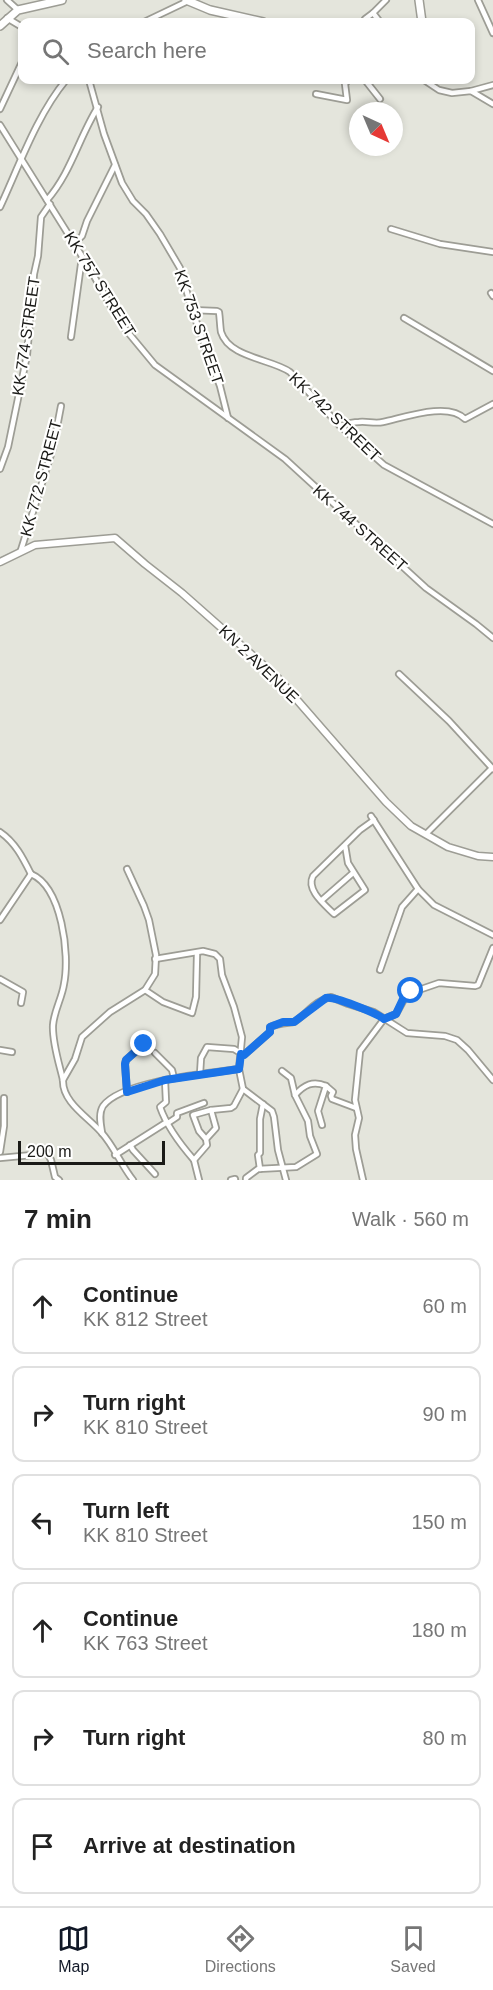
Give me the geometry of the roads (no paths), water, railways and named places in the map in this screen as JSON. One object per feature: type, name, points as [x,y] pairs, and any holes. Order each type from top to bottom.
[{"type":"main road","points":[[0,26],[18,10],[62,0]]},
{"type":"main road","points":[[187,0],[216,12],[244,18]]},
{"type":"main road","points":[[419,0],[421,18]]},
{"type":"street","points":[[8,0],[18,10]]},
{"type":"street","points":[[152,18],[187,0]]},
{"type":"street","points":[[366,18],[386,0]]},
{"type":"street","points":[[478,0],[493,33]]},
{"type":"street","points":[[373,13],[377,18]]},
{"type":"street","points":[[7,18],[18,25]]},
{"type":"street","points":[[0,109],[18,71]]},
{"type":"street","points":[[0,207],[21,158],[63,84]]},
{"type":"street","name":"KK 753 STREET","points":[[90,84],[104,134],[126,191],[160,234],[180,268],[192,310],[220,386],[228,418]]},
{"type":"street","points":[[316,94],[348,100],[345,88],[346,84]]},
{"type":"street","points":[[368,84],[380,99]]},
{"type":"street","points":[[430,84],[439,90],[452,93],[493,85]]},
{"type":"street","points":[[471,91],[493,105]]},
{"type":"street","name":"KK 774 STREET","points":[[0,470],[8,447],[27,354],[41,217],[98,107]]},
{"type":"street","name":"KK 757 STREET","points":[[0,125],[49,202],[121,324],[155,365],[228,418]]},
{"type":"street","points":[[74,244],[82,236],[115,165]]},
{"type":"street","points":[[391,229],[440,244],[493,252]]},
{"type":"street","points":[[70,337],[82,257]]},
{"type":"street","name":"KK 742 STREET","points":[[192,310],[217,311],[220,314],[221,332],[227,341],[248,356],[290,372],[340,426],[384,465],[493,524]]},
{"type":"street","points":[[404,318],[493,371]]},
{"type":"street","points":[[340,426],[358,422],[381,423],[425,412],[453,412],[465,419],[493,404]]},
{"type":"street","name":"KK 772 STREET","points":[[21,550],[53,448],[61,406]]},
{"type":"street","name":"KK 744 STREET","points":[[228,418],[285,459],[426,588],[493,638]]},
{"type":"street","name":"KN 2 AVENUE","points":[[0,562],[21,550],[47,543],[115,538],[182,592],[277,677],[386,802],[411,826],[448,847],[478,856],[493,856]]},
{"type":"street","points":[[399,674],[449,721],[493,768],[426,834]]},
{"type":"street","points":[[345,845],[346,856],[353,873],[364,888],[336,914],[310,885],[311,879],[345,845],[373,818],[418,890],[434,905],[493,935]]},
{"type":"street","points":[[0,832],[21,853],[31,874],[42,881],[58,909],[66,965],[64,984],[53,1022],[53,1033],[63,1086],[76,1108],[102,1133],[133,1180]]},
{"type":"street","points":[[63,1080],[75,1059],[82,1038],[110,1012],[145,990],[155,974],[156,955],[144,906],[127,869]]},
{"type":"street","points":[[322,900],[353,873]]},
{"type":"street","points":[[0,920],[31,874]]},
{"type":"street","points":[[380,970],[402,907],[418,890]]},
{"type":"street","points":[[363,1180],[355,1135],[359,1118],[356,1108],[360,1051],[384,1019],[396,1014],[404,997],[411,991],[439,983],[478,985],[493,948]]},
{"type":"street","points":[[155,959],[203,951],[215,954],[220,959],[222,975],[242,1038],[239,1069],[243,1089],[234,1107],[193,1115],[207,1145],[194,1160]]},
{"type":"street","points":[[145,990],[163,1002],[192,1013],[196,997],[197,954]]},
{"type":"street","points":[[0,979],[23,992],[21,1003]]},
{"type":"street","points":[[200,1074],[201,1058],[207,1047],[234,1049],[244,1055],[270,1032],[270,1027],[283,1022],[294,1022],[326,998],[331,997],[374,1012],[407,1033],[445,1036],[457,1040],[493,1080]]},
{"type":"street","points":[[127,1092],[126,1060],[144,1044]]},
{"type":"street","points":[[0,1050],[12,1052]]},
{"type":"street","points":[[155,1053],[172,1070],[174,1078]]},
{"type":"street","points":[[102,1133],[101,1109],[108,1102],[127,1092],[174,1078],[239,1069]]},
{"type":"street","points":[[246,1180],[261,1169],[296,1167],[317,1152],[310,1136],[308,1121],[295,1095],[291,1078],[282,1071]]},
{"type":"street","points":[[165,1080],[166,1102],[160,1107],[171,1131],[194,1160],[199,1180]]},
{"type":"street","points":[[295,1095],[309,1084],[317,1083],[333,1092],[332,1099],[356,1108]]},
{"type":"street","points":[[322,1125],[318,1111],[326,1086]]},
{"type":"street","points":[[243,1089],[272,1111],[276,1142],[286,1180]]},
{"type":"street","points":[[0,1152],[4,1126],[4,1098]]},
{"type":"street","points":[[115,1155],[177,1117],[177,1113],[183,1109],[204,1103]]},
{"type":"street","points":[[261,1169],[258,1155],[260,1154],[260,1119],[263,1104]]},
{"type":"street","points":[[206,1139],[216,1125],[211,1110]]},
{"type":"street","points":[[130,1145],[155,1174]]},
{"type":"street","points":[[0,1158],[32,1155],[45,1149],[51,1160],[55,1177],[60,1180]]}]
